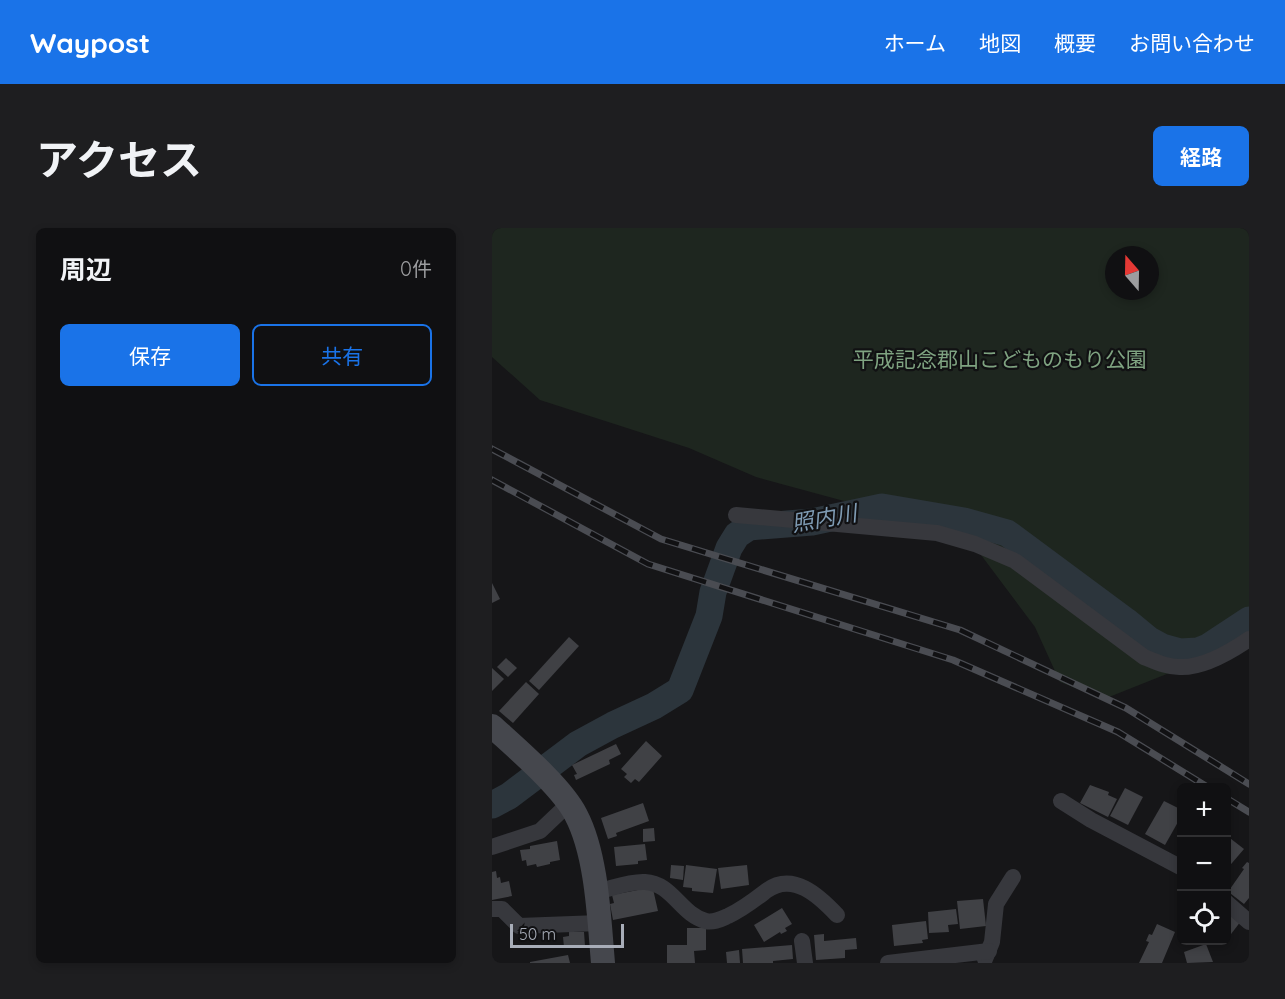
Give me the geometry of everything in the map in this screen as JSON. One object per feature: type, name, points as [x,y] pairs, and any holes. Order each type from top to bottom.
[{"type":"main road","points":[[492,726],[565,799],[589,847],[603,963]]},
{"type":"street","points":[[736,515],[937,533],[984,547],[1015,561],[1144,657],[1163,664],[1182,667],[1202,663],[1249,639]]},
{"type":"street","points":[[492,847],[540,831],[561,811],[565,799]]},
{"type":"street","points":[[1061,801],[1091,820],[1177,865]]},
{"type":"street","points":[[898,962],[986,957],[996,904],[1013,877]]},
{"type":"street","points":[[595,892],[637,882],[647,882],[662,886],[694,915],[706,921],[714,921],[743,909],[767,891],[784,884],[804,887],[811,891],[824,900],[837,915]]},
{"type":"street","points":[[1231,906],[1249,922]]},
{"type":"street","points":[[492,909],[502,909],[519,926],[599,923]]},
{"type":"street","points":[[802,941],[805,963]]},
{"type":"green space","name":"平成記念郡山こどものもり公園","points":[[492,228],[1249,228],[1249,647],[1207,658],[1104,699],[1060,682],[1035,627],[978,551],[931,518],[844,501],[756,477],[689,448],[540,400],[492,357]]},
{"type":"building","points":[[492,583],[500,599],[492,603]]},
{"type":"building","points":[[569,637],[579,646],[539,690],[529,681]]},
{"type":"building","points":[[506,658],[517,668],[508,677],[497,667]]},
{"type":"building","points":[[492,668],[504,679],[492,691]]},
{"type":"building","points":[[526,682],[539,694],[513,723],[499,711]]},
{"type":"building","points":[[646,741],[662,756],[639,782],[635,779],[631,783],[624,777],[627,774],[621,769]]},
{"type":"building","points":[[616,744],[621,754],[609,760],[610,764],[576,780],[574,775],[577,774],[572,765]]},
{"type":"building","points":[[1090,785],[1109,792],[1108,795],[1117,799],[1108,817],[1080,803]]},
{"type":"building","points":[[1125,788],[1143,797],[1128,825],[1110,816]]},
{"type":"building","points":[[1164,801],[1177,808],[1177,824],[1165,845],[1145,834]]},
{"type":"building","points":[[643,803],[649,821],[616,833],[617,836],[608,839],[601,818]]},
{"type":"building","points":[[654,828],[655,841],[643,842],[643,829]]},
{"type":"building","points":[[1231,839],[1244,849],[1231,864]]},
{"type":"building","points":[[557,841],[560,860],[537,867],[536,864],[527,866],[526,860],[522,861],[520,850]]},
{"type":"building","points":[[645,844],[647,860],[638,861],[638,864],[616,866],[614,847]]},
{"type":"building","points":[[1247,862],[1249,863],[1249,898],[1244,904],[1231,894],[1231,888],[1244,869],[1242,868]]},
{"type":"building","points":[[671,865],[684,866],[683,880],[670,878]]},
{"type":"building","points":[[686,865],[717,869],[713,893],[692,891],[692,888],[683,887]]},
{"type":"building","points":[[747,865],[749,885],[721,889],[718,868]]},
{"type":"building","points":[[496,871],[501,883],[509,881],[512,896],[492,900],[492,872]]},
{"type":"building","points":[[653,889],[658,911],[613,920],[610,904],[614,903],[612,895]]},
{"type":"building","points":[[983,899],[986,926],[960,929],[957,901]]},
{"type":"building","points":[[782,908],[792,924],[785,928],[787,931],[781,934],[780,932],[764,942],[754,925]]},
{"type":"building","points":[[956,909],[958,924],[948,925],[949,932],[929,933],[928,912]]},
{"type":"building","points":[[1231,914],[1241,921],[1231,934]]},
{"type":"building","points":[[926,921],[928,939],[922,940],[923,943],[894,946],[892,925]]},
{"type":"building","points":[[1157,924],[1175,932],[1162,963],[1139,963],[1149,942],[1146,941],[1149,934],[1152,935]]},
{"type":"building","points":[[687,928],[706,928],[706,950],[694,951],[695,963],[667,963],[667,945],[687,945]]},
{"type":"building","points":[[569,932],[584,932],[585,946],[564,947],[563,937],[569,936]]},
{"type":"building","points":[[824,934],[824,941],[856,938],[857,949],[845,950],[845,958],[816,960],[814,935]]},
{"type":"building","points":[[792,945],[793,959],[773,961],[773,963],[743,963],[742,949]]},
{"type":"building","points":[[1206,945],[1213,962],[1187,963],[1184,952]]},
{"type":"building","points":[[739,950],[740,963],[727,963],[726,952]]},
{"type":"building","points":[[568,955],[570,963],[530,963],[530,962]]},
{"type":"waterway","name":"照内川","points":[[492,805],[509,796],[578,744],[654,706],[680,690],[709,616],[713,592],[729,548],[737,535],[749,527],[812,522],[882,507],[964,521],[1007,533],[1149,640],[1162,647],[1180,652],[1198,651],[1249,620]]},
{"type":"railway","points":[[492,449],[661,539],[960,630],[1126,708],[1249,784]]},
{"type":"railway","points":[[492,480],[648,564],[953,660],[1118,732],[1201,783]]},
{"type":"railway","points":[[1231,801],[1249,812]]}]
